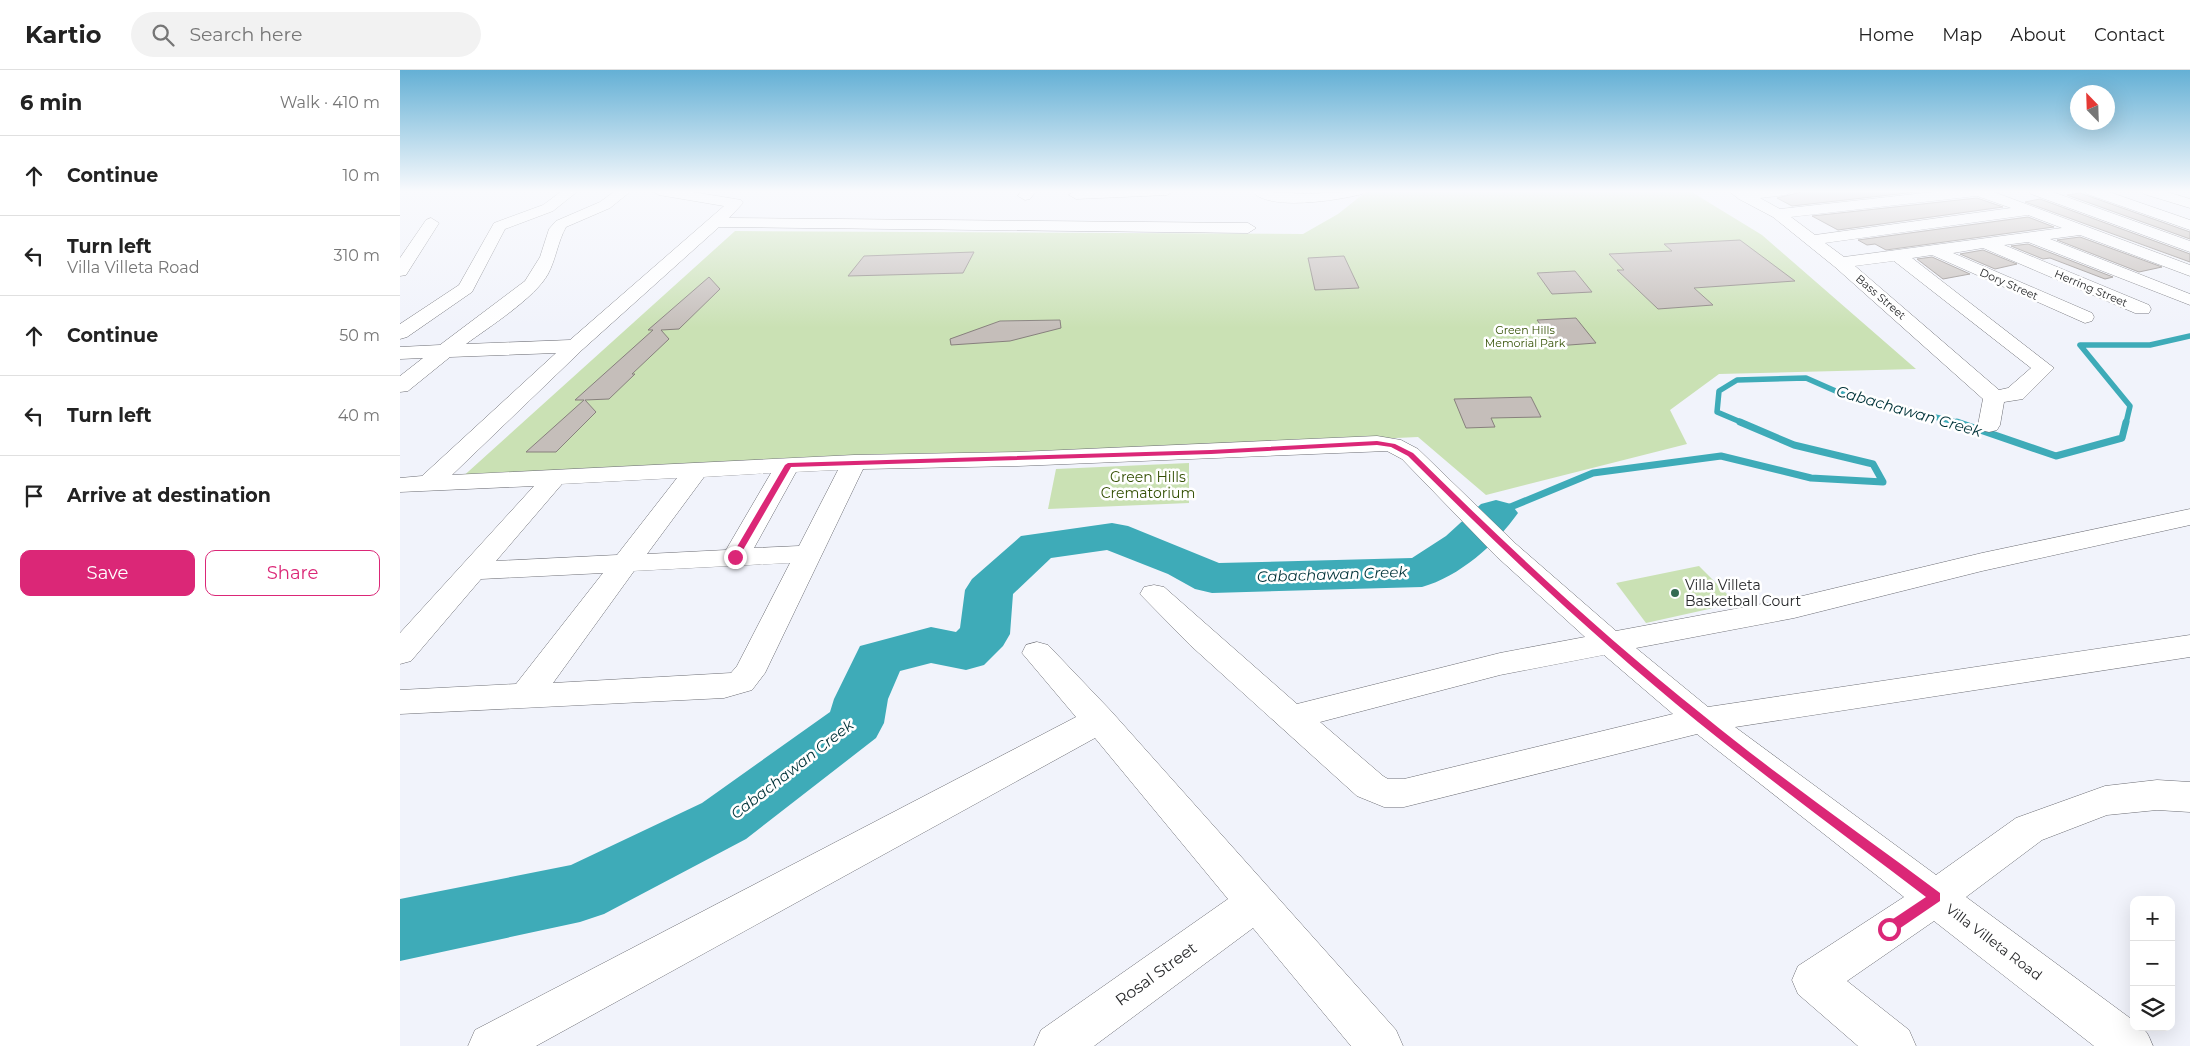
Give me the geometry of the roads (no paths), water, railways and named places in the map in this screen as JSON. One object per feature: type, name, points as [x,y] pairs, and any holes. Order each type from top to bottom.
[{"type":"street","points":[[400,271],[422,237]]},
{"type":"street","points":[[400,333],[466,288],[493,237]]},
{"type":"street","points":[[400,386],[448,351],[531,285],[544,266],[555,237]]},
{"type":"street","points":[[428,484],[575,346],[699,237]]},
{"type":"street","name":"Bass Street","points":[[1807,237],[1841,263],[1994,396]]},
{"type":"street","points":[[1812,240],[1837,237]]},
{"type":"street","points":[[2029,237],[2190,300]]},
{"type":"street","points":[[1841,263],[2032,237]]},
{"type":"street","points":[[2098,237],[2190,271]]},
{"type":"street","points":[[2161,237],[2190,247]]},
{"type":"street","name":"Herring Street","points":[[1984,243],[2142,309]]},
{"type":"street","name":"Dory Street","points":[[1933,250],[2085,317]]},
{"type":"street","points":[[1897,255],[2044,368],[2015,394],[1994,396],[1989,425]]},
{"type":"street","points":[[400,353],[575,346]]},
{"type":"street","name":"Villa Villeta Road","points":[[400,485],[854,462],[1211,452],[1377,443],[1392,445],[1410,454],[1506,550],[1611,644],[1702,720],[2130,1046]]},
{"type":"street","points":[[400,702],[724,686],[741,682],[749,673],[854,462]]},
{"type":"street","points":[[735,557],[788,465]]},
{"type":"street","points":[[526,695],[696,469]]},
{"type":"street","points":[[400,653],[556,476]]},
{"type":"street","points":[[1293,717],[1508,662],[1794,608],[1982,562],[2190,517]]},
{"type":"street","points":[[473,571],[809,554]]},
{"type":"street","points":[[1154,594],[1176,612],[1201,638],[1370,786],[1384,793],[1404,793],[1702,720],[2190,646]]},
{"type":"street","points":[[1037,653],[1099,720],[1380,1046]]},
{"type":"street","points":[[490,1046],[1099,720]]},
{"type":"street","points":[[1893,1046],[1814,980],[1936,897],[2029,829],[2105,802],[2157,795],[2190,797]]},
{"type":"street","name":"Rosal Street","points":[[1057,1046],[1256,902]]},
{"type":"waterway","name":"Cabachawan Creek","points":[[2126,423],[2130,406],[2080,345],[2150,345],[2190,336]]},
{"type":"waterway","name":"Cabachawan Creek","points":[[1743,423],[1717,412],[1719,391],[1737,380],[1806,378],[1847,396],[1960,423]]},
{"type":"waterway","name":"Cabachawan Creek","points":[[1496,513],[1593,473],[1721,456],[1811,478],[1883,482],[1873,464],[1794,445],[1740,422]]},
{"type":"waterway","name":"Cabachawan Creek","points":[[1960,423],[2056,456],[2122,438],[2126,422]]},
{"type":"waterway","name":"Cabachawan Creek","points":[[400,930],[580,893],[724,821],[856,723],[861,699],[879,659],[931,645],[966,652],[985,634],[989,590],[1037,546],[1112,536],[1184,564],[1212,578],[1422,572],[1462,546],[1496,513]]},
{"type":"place","name":"Villa Villeta Basketball Court","points":[[1675,593]]},
{"type":"park label","name":"Green Hills Memorial Park","points":[[1525,336]]},
{"type":"park label","name":"Green Hills Crematorium","points":[[1148,486]]}]
